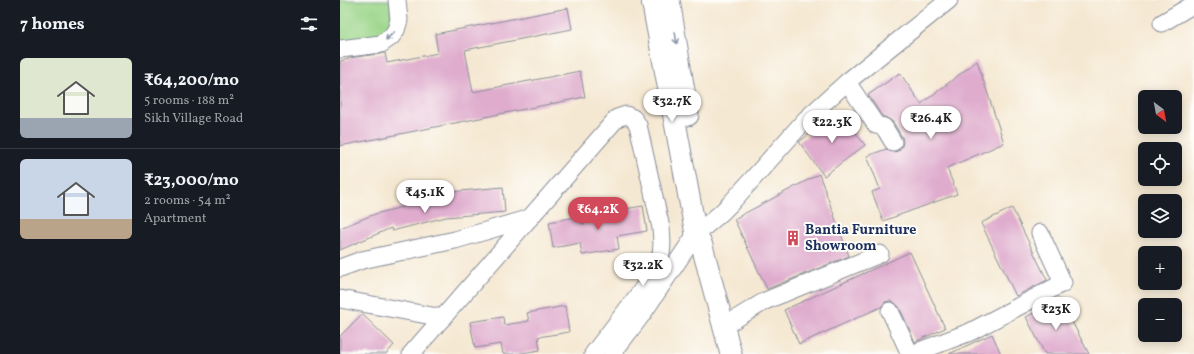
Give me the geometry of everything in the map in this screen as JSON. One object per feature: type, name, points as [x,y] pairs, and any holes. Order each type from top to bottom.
[{"type":"main road","points":[[652,0],[701,235],[732,354]]},
{"type":"main road","points":[[669,0],[701,235]]},
{"type":"street","points":[[340,49],[381,44],[391,37],[396,30],[399,20],[397,0]]},
{"type":"street","points":[[612,354],[701,235],[806,119],[847,82],[949,0]]},
{"type":"street","points":[[1162,23],[1194,4]]},
{"type":"street","points":[[847,82],[876,126],[884,128],[893,142]]},
{"type":"street","points":[[411,354],[618,118],[626,115],[633,118],[638,125],[661,228],[661,258],[655,273],[593,354]]},
{"type":"street","points":[[340,268],[362,260],[455,240],[530,218]]},
{"type":"street","points":[[890,311],[911,354],[970,332],[1062,283],[1040,233]]},
{"type":"street","points":[[724,326],[765,301],[880,254]]},
{"type":"street","points":[[340,299],[443,318]]},
{"type":"green space","points":[[340,0],[390,0],[391,22],[388,28],[377,36],[340,41]]},
{"type":"building","points":[[568,8],[572,29],[465,50],[473,92],[580,71],[585,97],[340,146],[340,61],[349,58],[385,53],[387,63],[438,53],[435,34]]},
{"type":"building","points":[[977,61],[1004,143],[947,168],[957,194],[883,221],[872,192],[880,189],[867,156],[886,149],[893,152],[898,151],[902,146],[903,141],[893,122],[882,116],[868,95],[900,73],[921,104]]},
{"type":"building","points":[[839,111],[865,145],[824,176],[799,142]]},
{"type":"building","name":"Bantia Furniture Showroom","points":[[819,174],[849,256],[767,289],[734,219]]},
{"type":"building","points":[[503,187],[505,212],[446,217],[392,231],[391,228],[340,250],[340,228],[375,214],[450,195],[450,192]]},
{"type":"building","points":[[643,206],[647,231],[617,236],[619,249],[582,255],[580,243],[553,248],[549,222],[581,216],[582,224],[607,220],[606,212]]},
{"type":"building","points":[[1012,208],[1047,280],[1016,296],[981,223]]},
{"type":"building","points":[[910,252],[945,328],[915,342],[899,307],[890,301],[885,302],[881,307],[799,344],[784,310]]},
{"type":"building","points":[[1060,299],[1089,354],[1045,354],[1026,317]]},
{"type":"building","points":[[565,306],[569,332],[538,337],[540,350],[516,354],[503,354],[501,344],[475,348],[470,322],[503,317],[504,325],[529,321],[527,313]]},
{"type":"building","points":[[362,314],[394,345],[386,354],[340,354],[340,336]]},
{"type":"building","points":[[992,334],[1001,354],[949,354]]},
{"type":"place","name":"Bantia Furniture Showroom","points":[[793,238]]}]
